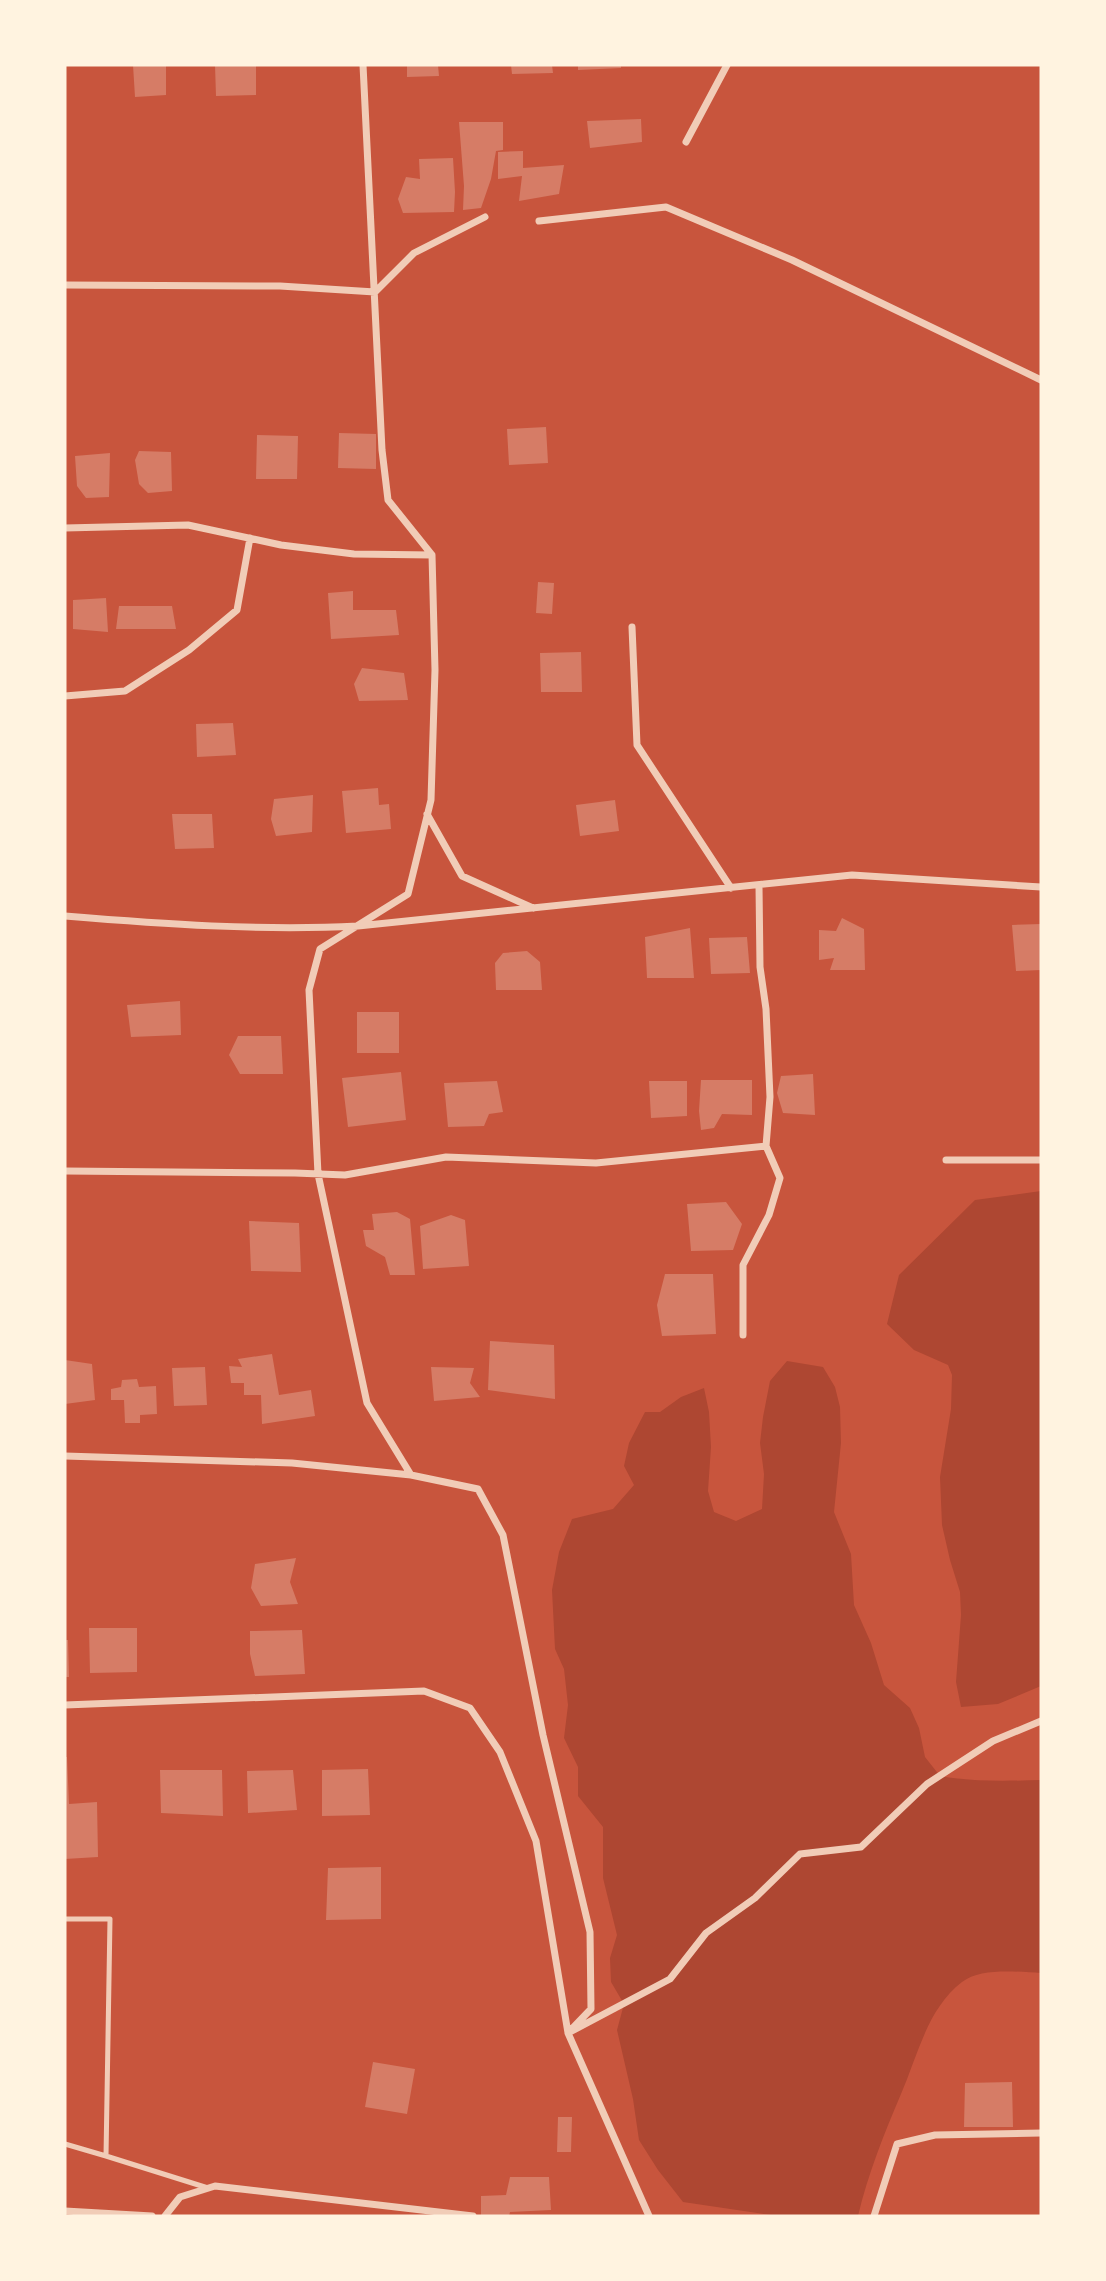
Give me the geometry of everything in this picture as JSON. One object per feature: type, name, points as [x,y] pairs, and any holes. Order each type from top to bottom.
[{"type":"street","points":[[363,65],[382,450],[388,500],[432,555],[435,670],[430,800],[408,894],[320,949],[309,990],[318,1174],[367,1403],[411,1475]]},
{"type":"street","points":[[686,142],[727,65]]},
{"type":"street","points":[[540,221],[666,207],[792,260],[1041,380]]},
{"type":"street","points":[[65,285],[280,286],[375,292],[414,253],[485,217]]},
{"type":"street","points":[[65,528],[188,525],[281,545],[354,554],[432,555]]},
{"type":"street","points":[[65,696],[125,691],[189,650],[237,610],[250,538]]},
{"type":"street","points":[[632,627],[637,745],[731,888]]},
{"type":"street","points":[[427,813],[462,876],[534,908]]},
{"type":"street","points":[[65,916],[166,925],[323,928],[852,875],[1041,887]]},
{"type":"street","points":[[743,1335],[743,1265],[769,1216],[780,1178],[766,1146],[770,1097],[766,1009],[760,967],[759,886]]},
{"type":"street","points":[[65,1171],[345,1175],[446,1157],[596,1163],[766,1146]]},
{"type":"street","points":[[946,1160],[1041,1160]]},
{"type":"street","points":[[65,1457],[292,1463],[411,1475],[478,1489],[503,1535],[543,1735],[590,1933],[591,2009],[568,2033]]},
{"type":"street","points":[[65,1705],[424,1691],[470,1708],[500,1752],[536,1841],[568,2033],[649,2216]]},
{"type":"street","points":[[568,2033],[670,1979],[706,1933],[755,1898],[800,1854],[861,1847],[927,1784],[993,1741],[1041,1721]]},
{"type":"street","points":[[874,2216],[897,2144],[934,2135],[1041,2133]]},
{"type":"street","points":[[165,2216],[180,2197],[215,2186],[473,2216]]},
{"type":"street","points":[[65,2211],[152,2216]]},
{"type":"lane","points":[[65,1919],[110,1919],[106,2156]]},
{"type":"lane","points":[[65,2144],[208,2188]]},
{"type":"shaded area","points":[[1041,1191],[1041,1686],[998,1704],[961,1707],[956,1682],[960,1592],[942,1525],[940,1477],[951,1409],[952,1375],[948,1365],[914,1350],[887,1324],[899,1275],[975,1200]]},
{"type":"shaded area","points":[[787,1361],[823,1367],[835,1387],[840,1407],[841,1443],[834,1512],[851,1554],[854,1605],[871,1643],[884,1685],[910,1708],[919,1728],[925,1757],[940,1776],[1003,1781],[1041,1780],[1041,1973],[979,1974],[962,1982],[940,2005],[925,2034],[883,2139],[858,2216],[778,2216],[683,2202],[639,2140],[633,2099],[617,2030],[624,2004],[611,1982],[610,1958],[617,1935],[603,1878],[603,1827],[578,1796],[578,1767],[564,1738],[568,1705],[564,1669],[555,1649],[552,1590],[559,1552],[572,1519],[613,1509],[634,1485],[624,1466],[629,1443],[645,1412],[660,1412],[681,1397],[704,1388],[709,1412],[711,1447],[708,1491],[714,1512],[736,1521],[762,1509],[764,1474],[760,1443],[763,1417],[770,1381]]},
{"type":"building","points":[[133,65],[166,65],[166,95],[135,97]]},
{"type":"building","points":[[215,65],[256,65],[256,95],[216,96]]},
{"type":"building","points":[[407,65],[438,65],[439,76],[407,77]]},
{"type":"building","points":[[511,65],[552,65],[553,73],[512,74]]},
{"type":"building","points":[[578,65],[621,65],[621,68],[578,70]]},
{"type":"building","points":[[641,119],[642,142],[590,148],[587,121]]},
{"type":"building","points":[[459,122],[503,122],[503,150],[496,151],[491,179],[481,208],[463,210]]},
{"type":"building","points":[[523,151],[523,168],[564,165],[559,194],[519,201],[522,176],[498,179],[498,152]]},
{"type":"building","points":[[453,158],[454,212],[403,213],[398,199],[406,177],[420,179],[419,159]]},
{"type":"building","points":[[546,427],[548,463],[509,465],[507,429]]},
{"type":"building","points":[[339,433],[376,434],[376,469],[338,468]]},
{"type":"building","points":[[257,435],[298,436],[297,479],[256,479]]},
{"type":"building","points":[[139,451],[171,452],[172,491],[148,493],[139,484],[135,460]]},
{"type":"building","points":[[110,453],[109,497],[86,498],[77,486],[75,456]]},
{"type":"building","points":[[538,582],[554,583],[552,614],[536,613]]},
{"type":"building","points":[[353,591],[353,610],[396,610],[399,635],[331,639],[328,593]]},
{"type":"building","points":[[106,598],[108,632],[73,629],[73,600]]},
{"type":"building","points":[[119,606],[172,606],[176,629],[116,629]]},
{"type":"building","points":[[581,652],[582,692],[541,692],[540,653]]},
{"type":"building","points":[[362,668],[404,673],[408,700],[359,701],[354,684]]},
{"type":"building","points":[[233,723],[236,755],[197,757],[196,724]]},
{"type":"building","points":[[378,788],[379,805],[389,804],[391,829],[346,833],[342,791]]},
{"type":"building","points":[[313,795],[312,832],[276,836],[271,819],[274,799]]},
{"type":"building","points":[[615,800],[619,831],[580,836],[576,805]]},
{"type":"building","points":[[172,814],[212,814],[214,848],[175,849]]},
{"type":"building","points":[[842,918],[864,929],[865,970],[830,970],[834,958],[819,960],[819,930],[836,931]]},
{"type":"building","points":[[1041,924],[1041,970],[1016,971],[1012,925]]},
{"type":"building","points":[[690,928],[694,978],[647,978],[645,937]]},
{"type":"building","points":[[747,937],[750,973],[711,974],[709,938]]},
{"type":"building","points":[[527,951],[540,962],[542,990],[496,990],[495,963],[503,953]]},
{"type":"building","points":[[180,1001],[181,1035],[131,1037],[127,1005]]},
{"type":"building","points":[[357,1012],[399,1012],[399,1053],[357,1053]]},
{"type":"building","points":[[238,1036],[281,1036],[283,1074],[240,1074],[229,1055]]},
{"type":"building","points":[[401,1072],[406,1120],[348,1127],[342,1078]]},
{"type":"building","points":[[813,1074],[815,1115],[783,1113],[777,1093],[781,1076]]},
{"type":"building","points":[[701,1080],[752,1080],[752,1115],[722,1114],[714,1128],[701,1130]]},
{"type":"building","points":[[497,1081],[503,1112],[489,1114],[484,1126],[448,1127],[444,1083]]},
{"type":"building","points":[[649,1081],[687,1081],[687,1116],[651,1118]]},
{"type":"building","points":[[726,1202],[742,1224],[733,1250],[691,1251],[687,1204]]},
{"type":"building","points":[[397,1212],[410,1219],[415,1275],[390,1275],[385,1257],[366,1246],[363,1230],[374,1230],[372,1214]]},
{"type":"building","points":[[451,1215],[465,1220],[469,1266],[423,1269],[420,1226]]},
{"type":"building","points":[[249,1221],[299,1223],[301,1272],[251,1271]]},
{"type":"building","points":[[665,1274],[713,1274],[716,1334],[662,1336],[657,1305]]},
{"type":"building","points":[[490,1341],[554,1345],[555,1399],[488,1390]]},
{"type":"building","points":[[272,1354],[279,1395],[311,1390],[315,1416],[262,1424],[261,1395],[244,1395],[244,1383],[231,1383],[229,1366],[242,1367],[238,1359]]},
{"type":"building","points":[[65,1360],[92,1364],[95,1400],[65,1404]]},
{"type":"building","points":[[205,1367],[207,1405],[174,1406],[172,1368]]},
{"type":"building","points":[[431,1367],[474,1368],[470,1383],[480,1397],[434,1401]]},
{"type":"building","points":[[137,1379],[139,1387],[156,1386],[157,1414],[140,1415],[140,1423],[125,1423],[124,1400],[111,1400],[111,1389],[121,1387],[122,1380]]},
{"type":"building","points":[[296,1558],[290,1582],[298,1604],[261,1606],[251,1588],[255,1564]]},
{"type":"building","points":[[89,1628],[137,1628],[137,1672],[90,1673]]},
{"type":"building","points":[[302,1630],[305,1674],[255,1676],[250,1654],[250,1631]]},
{"type":"building","points":[[65,1640],[68,1640],[69,1677],[65,1677]]},
{"type":"building","points":[[65,1757],[69,1804],[97,1802],[98,1857],[65,1859]]},
{"type":"building","points":[[368,1769],[370,1815],[322,1816],[322,1770]]},
{"type":"building","points":[[160,1770],[222,1770],[223,1816],[161,1813]]},
{"type":"building","points":[[293,1770],[297,1810],[248,1813],[247,1771]]},
{"type":"building","points":[[381,1867],[381,1919],[326,1920],[328,1868]]},
{"type":"building","points":[[373,2062],[415,2069],[407,2114],[365,2107]]},
{"type":"building","points":[[1012,2082],[1013,2127],[964,2127],[965,2083]]},
{"type":"building","points":[[558,2117],[572,2117],[571,2152],[557,2152]]},
{"type":"building","points":[[510,2177],[549,2177],[551,2210],[510,2212],[509,2216],[481,2215],[481,2196],[506,2195]]}]
